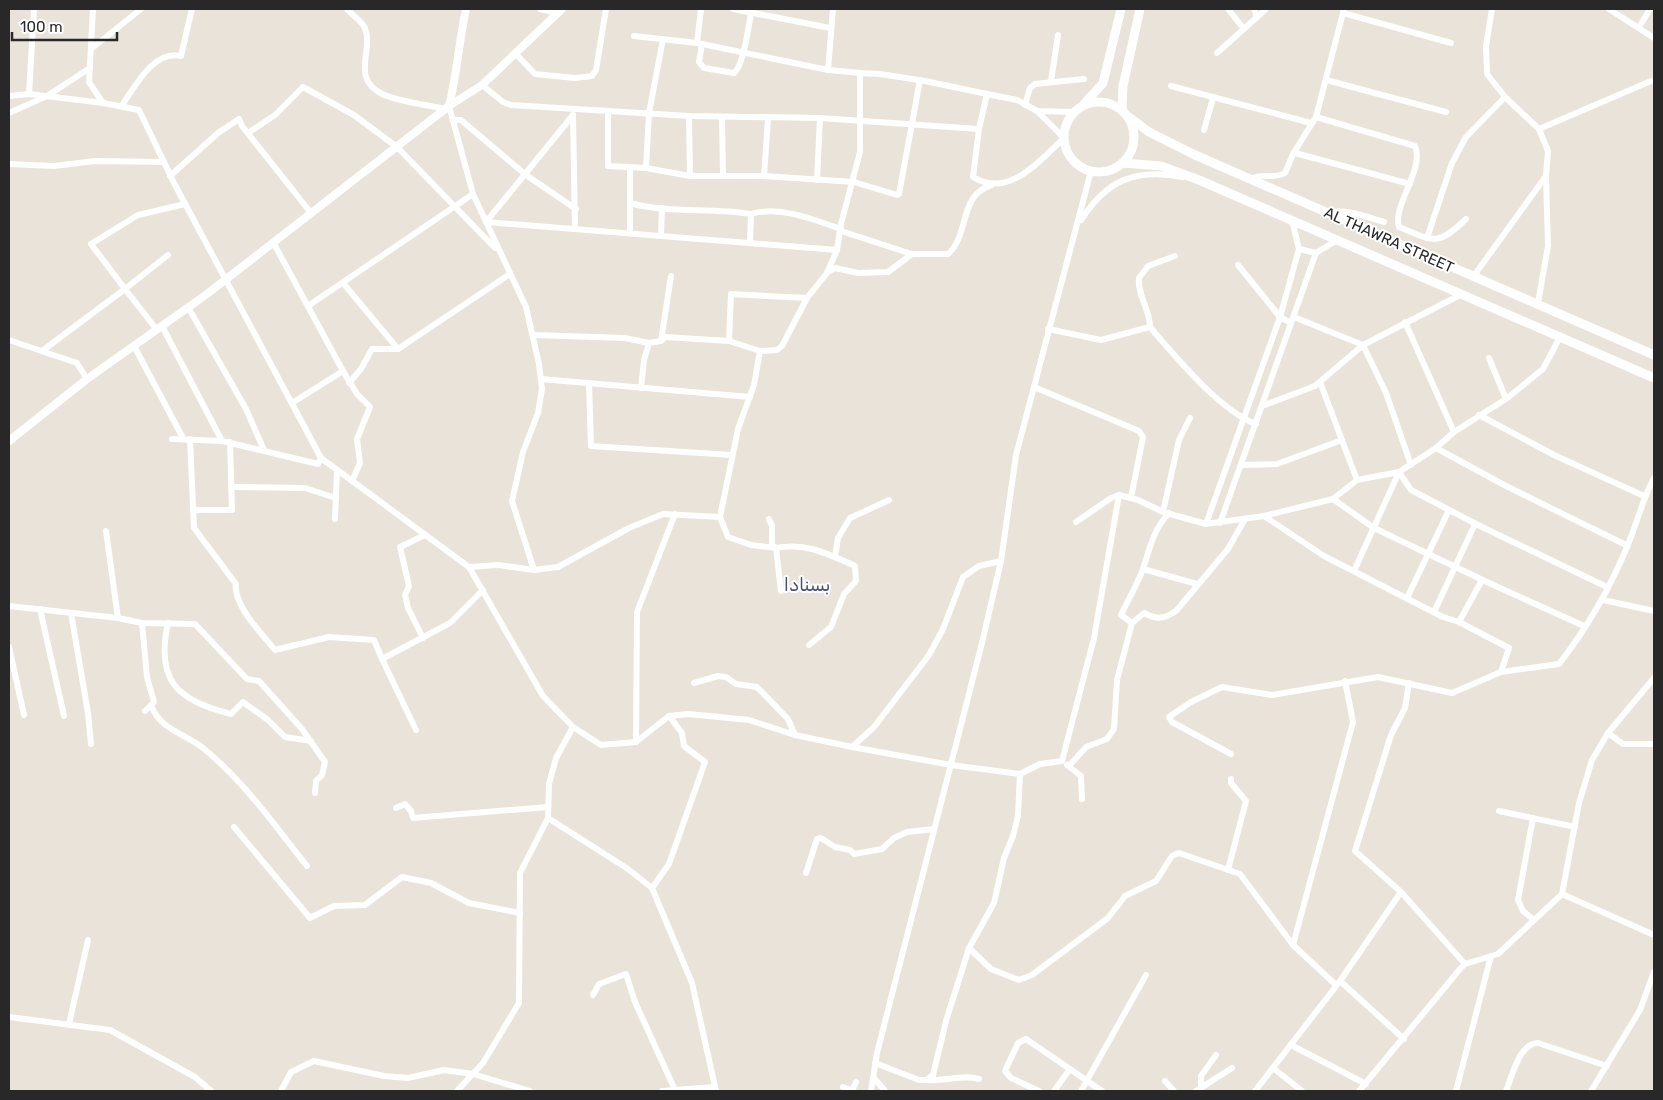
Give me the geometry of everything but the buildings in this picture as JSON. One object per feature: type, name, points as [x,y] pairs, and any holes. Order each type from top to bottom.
[{"type":"main road","points":[[1121,9],[1103,83],[1084,105],[1074,112],[1065,129],[1066,149],[1072,159],[1080,167],[1091,171],[1102,172],[1113,169],[1123,163],[1134,146],[1133,126],[1126,113],[1124,86],[1140,9]]},
{"type":"main road","points":[[1084,105],[1104,102],[1126,113]]},
{"type":"main road","name":"AL THAWRA STREET","points":[[1126,113],[1149,132],[1195,155],[1654,355]]},
{"type":"main road","name":"AL THAWRA STREET","points":[[1123,163],[1161,166],[1199,180],[1654,378]]},
{"type":"street","points":[[29,94],[34,9]]},
{"type":"street","points":[[93,9],[90,82],[103,103]]},
{"type":"street","points":[[91,49],[141,9]]},
{"type":"street","points":[[122,105],[146,72],[162,57],[172,53],[181,56],[192,9]]},
{"type":"street","points":[[347,9],[364,27],[367,36],[364,75],[371,86],[383,95],[447,108]]},
{"type":"street","points":[[466,9],[458,44],[455,81],[447,108],[473,194],[526,307],[533,335],[542,389],[538,413],[523,452],[512,501],[534,570]]},
{"type":"street","points":[[540,9],[560,11]]},
{"type":"street","points":[[515,53],[532,73],[540,76],[592,76],[596,70],[606,9]]},
{"type":"street","points":[[701,9],[699,62],[702,66],[729,74],[737,71],[751,13]]},
{"type":"street","points":[[733,9],[830,28]]},
{"type":"street","points":[[828,70],[833,9]]},
{"type":"street","points":[[1228,9],[1244,29]]},
{"type":"street","points":[[1254,9],[1257,17]]},
{"type":"street","points":[[1217,53],[1266,9]]},
{"type":"street","points":[[1492,9],[1486,46],[1486,74],[1505,97],[1539,129],[1548,152],[1546,176],[1548,246],[1538,303]]},
{"type":"street","points":[[1609,9],[1654,38]]},
{"type":"street","points":[[1639,27],[1650,9]]},
{"type":"street","points":[[9,441],[87,380],[188,307],[447,108],[482,85],[560,11]]},
{"type":"street","points":[[1251,179],[1257,176],[1273,178],[1283,175],[1314,120],[1344,11],[1451,43]]},
{"type":"street","points":[[1051,81],[1058,35]]},
{"type":"street","points":[[630,203],[662,208],[703,209],[751,214],[759,212],[791,214],[912,254],[948,254],[955,244],[970,203],[981,188],[1019,177],[1064,138],[1037,111],[1017,100],[920,80],[828,70],[699,44],[634,36]]},
{"type":"street","points":[[646,168],[650,113],[663,39]]},
{"type":"street","points":[[9,113],[47,96],[90,68]]},
{"type":"street","points":[[533,335],[624,338],[649,343],[662,341],[665,337],[729,341],[760,351],[777,350],[782,346],[807,298],[827,273],[837,250],[860,152],[860,73]]},
{"type":"street","points":[[1025,105],[1030,88],[1035,84],[1084,79]]},
{"type":"street","points":[[608,111],[608,166],[646,168],[690,176],[764,176],[854,182],[892,195],[899,194],[920,80]]},
{"type":"street","points":[[1326,80],[1446,112]]},
{"type":"street","points":[[1539,129],[1651,81]]},
{"type":"street","points":[[482,85],[503,102],[572,112],[608,111],[768,119],[820,118],[979,129]]},
{"type":"street","points":[[1172,86],[1213,98],[1314,120],[1414,146],[1416,155],[1410,184],[1398,223],[1399,227],[1427,238],[1449,236],[1466,219]]},
{"type":"street","points":[[248,133],[275,115],[303,87],[354,115],[397,147],[456,206],[500,255]]},
{"type":"street","points":[[9,96],[29,94],[122,105],[139,110],[170,176],[321,458],[469,567],[543,696],[573,726],[601,745],[636,742],[669,716],[688,714],[749,720],[795,735],[951,765],[1020,774],[1040,764],[1062,761],[1081,776],[1082,799]]},
{"type":"street","points":[[987,94],[979,129],[973,176],[994,185]]},
{"type":"street","points":[[1427,238],[1456,154],[1466,137],[1505,97]]},
{"type":"street","points":[[1204,130],[1213,98]]},
{"type":"street","points":[[1037,111],[1074,112]]},
{"type":"street","points":[[486,222],[526,175],[572,112]]},
{"type":"street","points":[[572,112],[576,229]]},
{"type":"street","points":[[689,116],[690,176]]},
{"type":"street","points":[[722,117],[723,175]]},
{"type":"street","points":[[817,180],[820,118]]},
{"type":"street","points":[[170,176],[218,133],[239,119],[311,213]]},
{"type":"street","points":[[764,176],[768,119]]},
{"type":"street","points":[[452,120],[461,120],[526,175],[576,208]]},
{"type":"street","points":[[1295,153],[1410,184]]},
{"type":"street","points":[[9,164],[54,166],[95,161],[164,162]]},
{"type":"street","points":[[630,168],[630,233]]},
{"type":"street","points":[[871,1091],[875,1063],[1001,561],[1016,455],[1091,171]]},
{"type":"street","points":[[1078,226],[1097,198],[1114,184],[1125,178],[1154,174],[1199,180]]},
{"type":"street","points":[[1473,277],[1546,176]]},
{"type":"street","points":[[308,306],[473,194]]},
{"type":"street","points":[[185,204],[138,215],[91,244],[125,289],[159,328],[222,441]]},
{"type":"street","points":[[661,235],[662,208]]},
{"type":"street","points":[[1328,213],[1335,211],[1349,213],[1384,222]]},
{"type":"street","points":[[750,242],[751,214]]},
{"type":"street","points":[[1206,524],[1280,316],[1299,249],[1292,220]]},
{"type":"street","points":[[486,222],[837,250]]},
{"type":"street","points":[[1220,523],[1316,253],[1337,240]]},
{"type":"street","points":[[273,242],[349,383],[370,408],[357,439],[360,463],[352,481]]},
{"type":"street","points":[[1299,249],[1316,253]]},
{"type":"street","points":[[827,273],[835,268],[858,273],[888,272],[912,254]]},
{"type":"street","points":[[42,351],[168,256]]},
{"type":"street","points":[[1175,256],[1148,266],[1138,278],[1140,290],[1150,315],[1150,327],[1220,401],[1244,420],[1256,424]]},
{"type":"street","points":[[1238,265],[1280,316],[1362,345],[1386,393],[1410,465]]},
{"type":"street","points":[[349,383],[361,369],[372,349],[398,349],[510,274]]},
{"type":"street","points":[[662,341],[671,276]]},
{"type":"street","points":[[343,283],[398,349]]},
{"type":"street","points":[[729,341],[731,294],[807,298]]},
{"type":"street","points":[[1262,406],[1315,386],[1362,345],[1462,294]]},
{"type":"street","points":[[188,307],[246,409],[264,450]]},
{"type":"street","points":[[1405,322],[1454,432]]},
{"type":"street","points":[[1048,329],[1102,340],[1150,327]]},
{"type":"street","points":[[1076,522],[1111,498],[1119,495],[1206,524],[1264,516],[1333,498],[1357,480],[1399,472],[1436,448],[1479,414],[1506,399],[1543,369],[1560,337]]},
{"type":"street","points":[[9,340],[77,363],[87,380]]},
{"type":"street","points":[[641,388],[644,360],[649,343]]},
{"type":"street","points":[[134,346],[187,438],[194,528],[236,584],[234,593],[248,618],[275,650],[329,637],[374,640],[416,730]]},
{"type":"street","points":[[760,351],[750,397],[732,455],[720,517],[728,537],[750,545],[818,549],[855,566],[856,581],[844,594],[831,627],[810,644]]},
{"type":"street","points":[[1489,358],[1506,399]]},
{"type":"street","points":[[292,403],[343,371]]},
{"type":"street","points":[[541,379],[750,397]]},
{"type":"street","points":[[1320,382],[1357,480]]},
{"type":"street","points":[[590,383],[590,446],[732,455]]},
{"type":"street","points":[[1034,387],[1139,431],[1143,437],[1131,498]]},
{"type":"street","points":[[1479,414],[1554,455],[1644,496]]},
{"type":"street","points":[[1132,623],[1121,615],[1143,569],[1152,536],[1166,512],[1180,440],[1190,418]]},
{"type":"street","points":[[172,439],[187,438],[230,442],[318,464],[321,458]]},
{"type":"street","points":[[1241,465],[1277,464],[1342,440]]},
{"type":"street","points":[[193,510],[232,510],[230,442]]},
{"type":"street","points":[[1436,448],[1514,491],[1628,546]]},
{"type":"street","points":[[334,518],[337,470]]},
{"type":"street","points":[[1399,472],[1411,490],[1475,524],[1607,588]]},
{"type":"street","points":[[1354,571],[1399,472]]},
{"type":"street","points":[[1231,754],[1172,722],[1169,717],[1191,702],[1222,687],[1272,695],[1345,681],[1378,677],[1452,693],[1501,672],[1559,664],[1603,600],[1628,546],[1644,496],[1654,478]]},
{"type":"street","points":[[231,487],[304,488],[336,498]]},
{"type":"street","points":[[1062,761],[1094,638],[1119,495]]},
{"type":"street","points":[[1333,498],[1374,528],[1454,567],[1584,626]]},
{"type":"street","points":[[835,557],[838,538],[850,518],[889,500]]},
{"type":"street","points":[[1407,598],[1449,510]]},
{"type":"street","points":[[469,567],[498,565],[534,570],[558,567],[629,528],[663,514],[720,517]]},
{"type":"street","points":[[636,742],[637,612],[675,514]]},
{"type":"street","points":[[1264,516],[1324,556],[1509,648],[1501,672]]},
{"type":"street","points":[[769,519],[772,526],[772,545],[776,548],[781,591]]},
{"type":"street","points":[[1069,766],[1086,747],[1107,738],[1114,729],[1117,680],[1132,623],[1144,613],[1152,617],[1165,618],[1176,611],[1228,549],[1245,519]]},
{"type":"street","points":[[1434,612],[1475,524]]},
{"type":"street","points":[[106,531],[118,618]]},
{"type":"street","points":[[423,638],[408,608],[405,595],[409,586],[400,547],[425,535]]},
{"type":"street","points":[[852,747],[874,727],[929,655],[943,629],[963,577],[979,566],[1001,561]]},
{"type":"street","points":[[1143,569],[1197,584]]},
{"type":"street","points":[[1459,622],[1482,580]]},
{"type":"street","points":[[382,659],[450,623],[483,590]]},
{"type":"street","points":[[1603,600],[1654,611]]},
{"type":"street","points":[[9,606],[118,618],[142,623],[195,624],[247,679],[259,681],[311,741],[325,762],[322,775],[316,781],[315,793]]},
{"type":"street","points":[[40,609],[64,716]]},
{"type":"street","points":[[71,612],[88,713],[91,744]]},
{"type":"street","points":[[168,622],[164,654],[171,681],[186,698],[206,708],[232,714],[244,702],[268,720],[285,737],[311,741]]},
{"type":"street","points":[[142,623],[146,678],[154,702],[145,711]]},
{"type":"street","points":[[9,647],[11,665],[24,715]]},
{"type":"street","points":[[694,683],[718,676],[726,677],[736,684],[757,687],[788,719],[795,735]]},
{"type":"street","points":[[1360,1091],[1441,990],[1465,964],[1498,954],[1562,894],[1579,804],[1592,760],[1608,733],[1654,678]]},
{"type":"street","points":[[1293,945],[1352,722],[1345,681]]},
{"type":"street","points":[[1409,683],[1405,708],[1391,735],[1355,851],[1401,892],[1465,964]]},
{"type":"street","points":[[151,705],[155,715],[165,726],[202,747],[242,784],[307,866]]},
{"type":"street","points":[[652,888],[669,864],[705,762],[684,746],[682,733],[669,716]]},
{"type":"street","points":[[457,1091],[482,1063],[519,1003],[520,873],[548,818],[548,784],[556,758],[573,726]]},
{"type":"street","points":[[1608,733],[1623,744],[1654,744]]},
{"type":"street","points":[[926,1080],[933,1074],[946,1021],[969,948],[994,903],[1004,858],[1018,816],[1020,774]]},
{"type":"street","points":[[1228,870],[1246,801],[1231,783],[1231,778]]},
{"type":"street","points":[[396,808],[404,804],[411,811],[413,818],[548,807]]},
{"type":"street","points":[[1499,811],[1575,827]]},
{"type":"street","points":[[548,818],[628,869],[652,888],[692,983],[716,1089],[662,1091]]},
{"type":"street","points":[[1533,818],[1518,900],[1523,911],[1534,920]]},
{"type":"street","points":[[234,827],[310,918],[334,906],[365,905],[402,877],[431,883],[469,903],[520,913]]},
{"type":"street","points":[[806,873],[817,839],[821,838],[835,847],[850,850],[854,854],[882,849],[894,838],[907,832],[934,829]]},
{"type":"street","points":[[969,948],[990,969],[1019,980],[1032,974],[1097,927],[1108,918],[1125,896],[1156,881],[1172,856],[1179,853],[1240,874],[1293,945],[1404,1038]]},
{"type":"street","points":[[1255,1091],[1338,983],[1401,892]]},
{"type":"street","points":[[1562,894],[1654,935]]},
{"type":"street","points":[[69,1024],[88,940]]},
{"type":"street","points":[[1456,1091],[1492,956]]},
{"type":"street","points":[[1591,1091],[1640,1010],[1654,972]]},
{"type":"street","points":[[593,994],[599,984],[626,974],[635,1002],[674,1090]]},
{"type":"street","points":[[1081,1091],[1146,975]]},
{"type":"street","points":[[9,1017],[110,1030],[195,1076],[211,1091]]},
{"type":"street","points":[[1039,1091],[1006,1074],[1005,1068],[1018,1043],[1026,1040],[1102,1091]]},
{"type":"street","points":[[1506,1091],[1524,1049],[1532,1043],[1538,1043],[1607,1066]]},
{"type":"street","points":[[1291,1045],[1366,1084]]},
{"type":"street","points":[[1199,1089],[1201,1076],[1216,1055]]},
{"type":"street","points":[[281,1091],[291,1072],[314,1060],[384,1076],[408,1078],[444,1070],[472,1074],[530,1091]]},
{"type":"street","points":[[875,1063],[919,1080],[944,1081],[967,1076],[979,1079]]},
{"type":"street","points":[[1199,1089],[1232,1068]]},
{"type":"street","points":[[1273,1068],[1302,1091]]},
{"type":"street","points":[[1054,1091],[1070,1069]]},
{"type":"street","points":[[874,1078],[885,1091]]},
{"type":"street","points":[[1165,1081],[1174,1091]]},
{"type":"street","points":[[842,1087],[852,1091],[856,1082]]},
{"type":"district","name":"بسنادا","points":[[807,585]]}]
